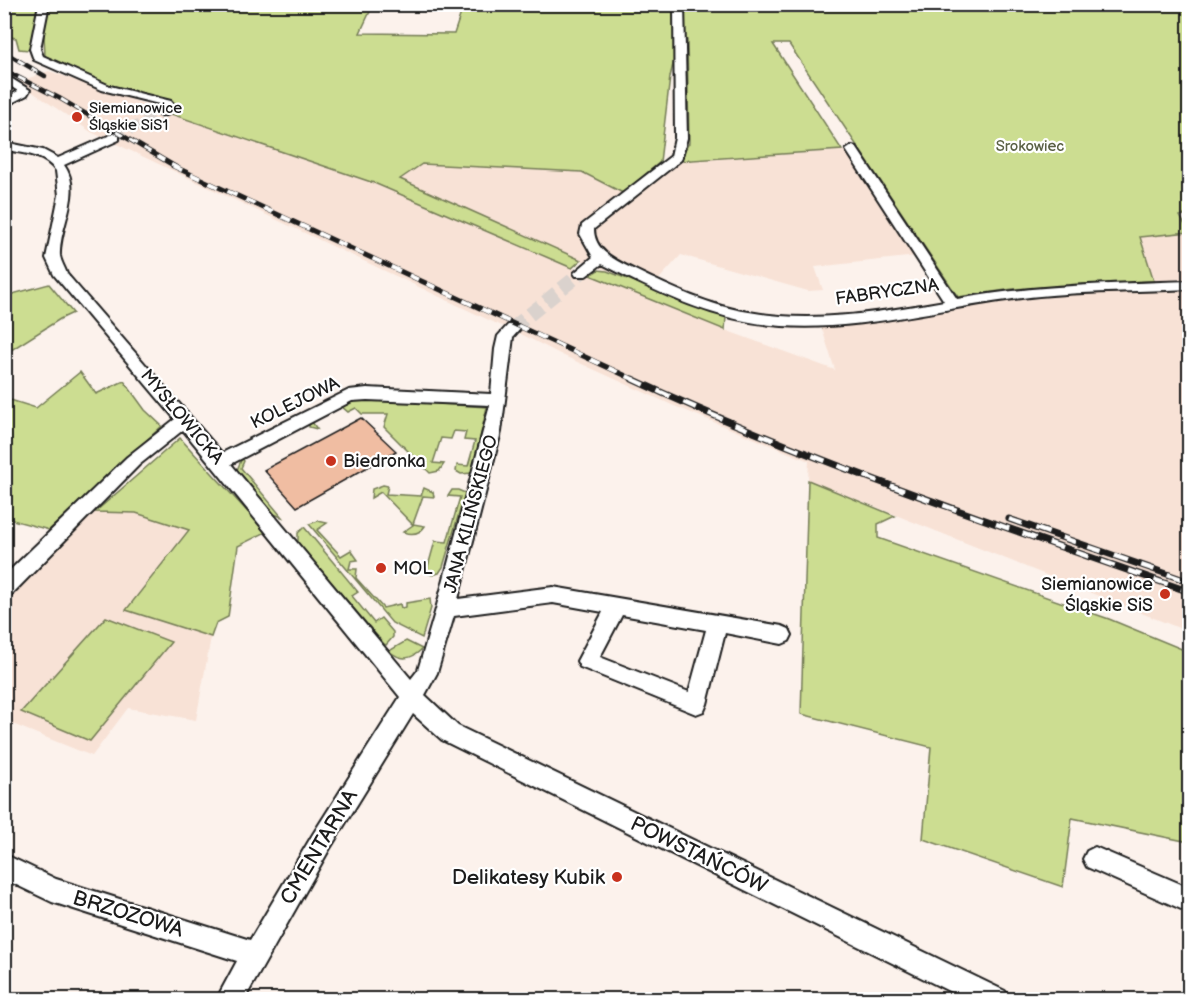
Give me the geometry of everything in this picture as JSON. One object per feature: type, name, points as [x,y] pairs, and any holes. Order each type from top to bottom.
[{"type":"street","points":[[44,4],[35,50],[38,58],[106,88],[167,104],[170,107],[163,113]]},
{"type":"street","points":[[581,273],[601,258],[587,234],[587,228],[677,157],[681,138],[679,4]]},
{"type":"street","points":[[1179,4],[1190,8]]},
{"type":"street","points":[[4,77],[24,90],[23,93],[4,104]]},
{"type":"street","points":[[4,146],[31,150],[58,163],[115,137]]},
{"type":"street","points":[[852,150],[953,303]]},
{"type":"street","name":"MYSŁOWICKA","points":[[58,163],[63,170],[66,185],[54,250],[56,266],[412,696]]},
{"type":"street","name":"FABRYCZNA","points":[[601,258],[704,304],[747,317],[794,321],[890,315],[953,303],[1032,293],[1190,285]]},
{"type":"street","name":"JANA KILIŃSKIEGO","points":[[412,696],[427,673],[446,609],[493,432],[506,336],[513,328]]},
{"type":"street","name":"KOLEJOWA","points":[[220,462],[349,396],[367,394],[499,400]]},
{"type":"street","points":[[4,589],[134,461],[185,420]]},
{"type":"street","points":[[446,609],[553,595],[783,635]]},
{"type":"street","points":[[617,605],[587,661],[696,704],[718,623]]},
{"type":"street","name":"CMENTARNA","points":[[229,999],[321,842],[412,696]]},
{"type":"street","name":"POWSTAŃCÓW","points":[[412,696],[450,733],[476,747],[996,999]]},
{"type":"street","points":[[1095,860],[1190,901]]},
{"type":"street","name":"BRZOZOWA","points":[[4,866],[52,890],[255,954]]},
{"type":"shaded area","points":[[49,71],[374,183],[572,268],[725,330],[835,370],[818,316],[973,304],[1046,295],[1189,289],[1189,632],[808,480],[809,461],[672,405],[562,355],[91,132],[18,82]]},
{"type":"shaded area","points":[[852,150],[917,256],[815,267],[823,290],[808,291],[681,255],[651,288],[566,254],[400,179],[422,164],[582,172],[623,193],[660,162]]},
{"type":"shaded area","points":[[1189,232],[1189,279],[1154,281],[1140,237]]},
{"type":"shaded area","points":[[95,512],[136,513],[189,530],[127,610],[211,637],[196,720],[128,708],[92,756],[5,721],[4,603]]},
{"type":"green space","name":"Srokowiec","points":[[464,4],[1168,5],[1189,12],[1190,214],[1180,216],[1189,232],[1140,237],[1154,281],[1013,289],[958,297],[789,44],[773,44],[842,150],[678,161],[689,143],[687,40],[679,39],[670,77],[660,162],[623,193],[582,172],[422,164],[400,179],[581,260],[572,268],[374,183],[168,113],[174,106],[169,100],[105,84],[45,56],[44,35],[33,34],[29,50],[19,49],[16,38],[5,36],[4,5],[373,5],[360,33],[454,34]]},
{"type":"green space","points":[[598,270],[607,271],[726,317],[725,330],[590,275]]},
{"type":"green space","points":[[49,284],[73,313],[5,354],[5,296]]},
{"type":"green space","points":[[80,372],[96,394],[124,381],[145,410],[162,426],[49,530],[5,518],[4,398],[36,408]]},
{"type":"green space","points":[[360,399],[487,407],[472,473],[461,474],[456,471],[457,465],[468,466],[475,441],[464,440],[466,432],[454,431],[451,439],[441,438],[433,463],[444,464],[439,471],[430,473],[384,427],[388,414],[362,414],[356,408],[348,412],[342,407],[312,422],[317,429],[309,427],[310,421],[343,403]]},
{"type":"green space","points":[[180,438],[266,532],[238,546],[228,617],[216,623],[211,637],[126,610],[189,530],[136,513],[95,512]]},
{"type":"green space","points":[[242,458],[244,461],[241,468],[282,517],[274,514],[237,470]]},
{"type":"green space","points":[[808,480],[895,516],[878,524],[878,538],[1109,619],[1189,652],[1189,842],[1072,818],[1063,887],[923,839],[931,747],[801,714]]},
{"type":"green space","points":[[383,485],[388,486],[386,494],[421,496],[424,488],[433,492],[434,497],[423,496],[413,524],[425,526],[421,531],[413,534],[403,532],[413,525],[381,492],[371,498],[372,489]]},
{"type":"green space","points":[[452,490],[465,493],[443,567],[439,573],[432,575],[427,573],[427,570],[435,541],[447,542],[460,497],[448,496]]},
{"type":"green space","points":[[318,521],[327,523],[317,530],[341,556],[351,550],[358,560],[351,561],[349,569],[357,569],[356,578],[383,608],[400,604],[401,608],[406,607],[406,603],[430,599],[431,608],[422,638],[392,623],[309,524]]},
{"type":"green space","points":[[304,527],[358,592],[352,596],[374,623],[381,618],[393,632],[393,637],[386,645],[298,543],[298,533]]},
{"type":"green space","points":[[106,617],[171,642],[90,741],[21,712]]},
{"type":"green space","points":[[406,641],[422,649],[406,658],[389,651]]},
{"type":"building","name":"Biedronka","points":[[361,418],[396,451],[297,507],[264,470]]},
{"type":"tunnel","points":[[115,137],[163,113]]},
{"type":"tunnel","points":[[513,328],[581,273]]},
{"type":"railway","points":[[4,52],[45,76]]},
{"type":"railway","points":[[4,70],[59,98],[176,167]]},
{"type":"railway","points":[[173,166],[635,380]]},
{"type":"railway","points":[[632,379],[700,410],[839,466],[1190,592]]},
{"type":"railway","points":[[1009,519],[1190,582]]},
{"type":"place","name":"Siemianowice Śląskie SiS1","points":[[77,117]]},
{"type":"place","name":"Biedronka","points":[[331,461]]},
{"type":"place","name":"MOL","points":[[381,568]]},
{"type":"place","name":"Siemianowice Śląskie SiS","points":[[1165,594]]},
{"type":"place","name":"Delikatesy Kubik","points":[[617,877]]}]
